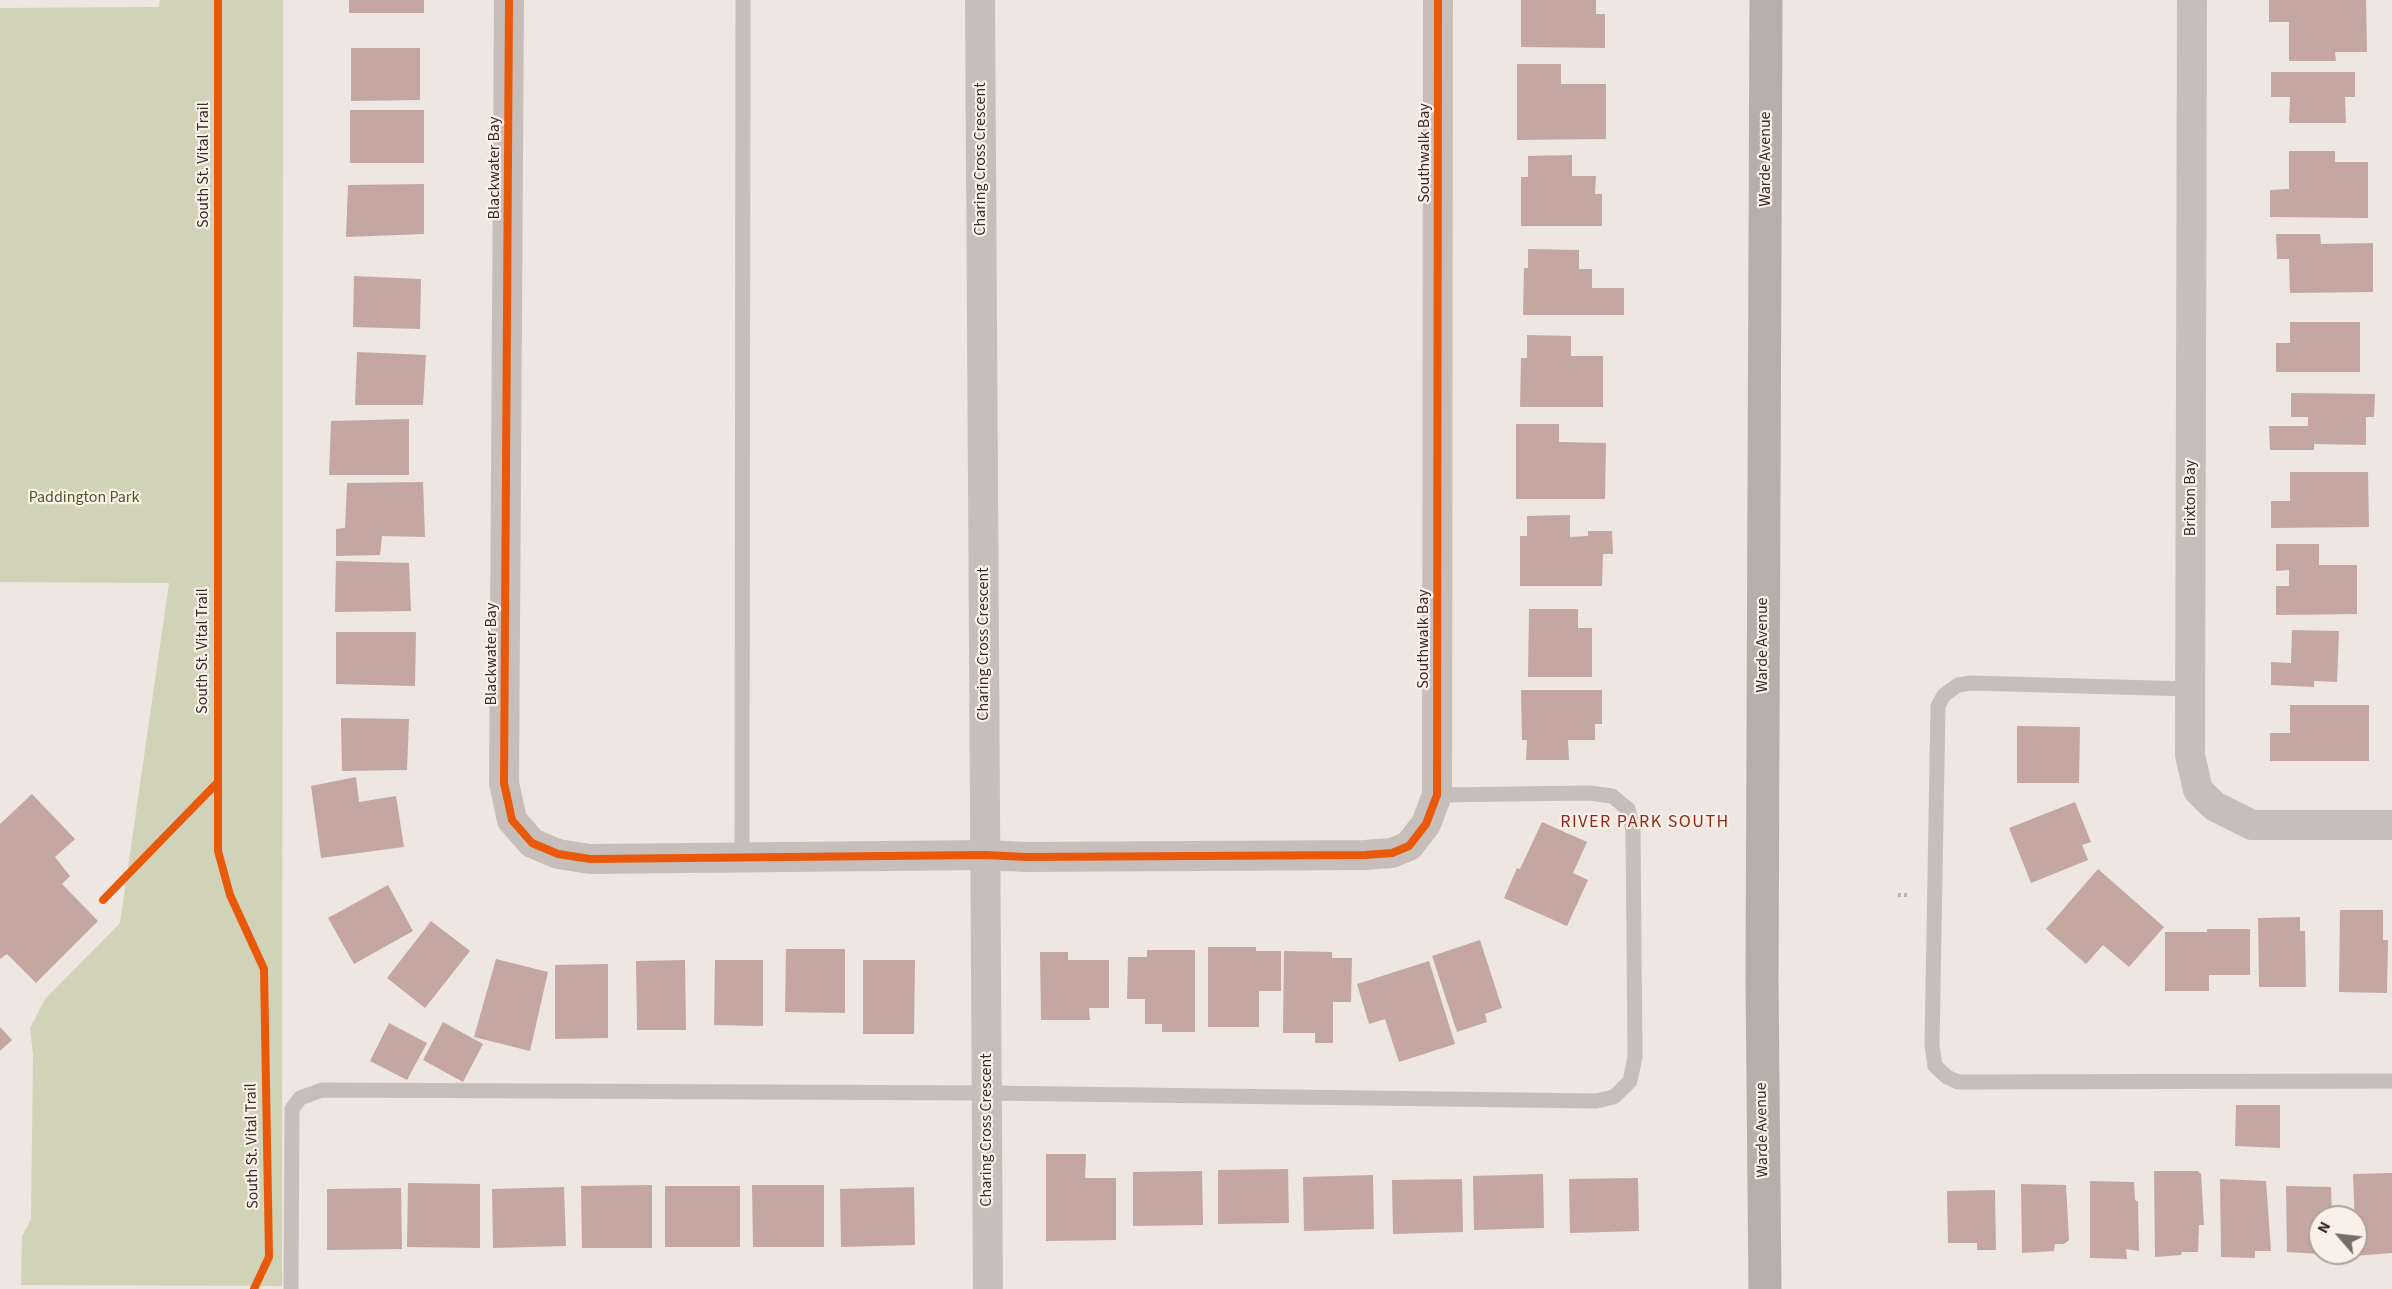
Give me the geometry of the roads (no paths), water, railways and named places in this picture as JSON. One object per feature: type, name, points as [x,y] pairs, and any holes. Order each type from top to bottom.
[{"type":"main road","name":"Warde Avenue","points":[[1765,1289],[1762,980],[1767,0]]},
{"type":"street","name":"Blackwater Bay","points":[[509,0],[504,783],[512,820],[532,843],[558,854],[590,859],[986,855]]},
{"type":"street","name":"Charing Cross Crescent","points":[[980,0],[988,1289]]},
{"type":"street","name":"Southwalk Bay","points":[[986,855],[1026,857],[1392,853],[1409,846],[1426,824],[1437,795],[1438,0]]},
{"type":"street","name":"Brixton Bay","points":[[2192,0],[2190,755],[2198,790],[2214,806],[2252,825],[2392,825]]},
{"type":"lane","points":[[742,856],[743,0]]},
{"type":"lane","points":[[2190,689],[1971,683],[1958,685],[1944,695],[1938,706],[1932,1045],[1935,1066],[1947,1077],[1958,1082],[2392,1081]]},
{"type":"lane","points":[[291,1289],[292,1109],[300,1098],[322,1090],[987,1093],[1596,1101],[1614,1097],[1630,1081],[1635,1057],[1633,830],[1628,809],[1612,796],[1589,793],[1437,795]]},
{"type":"district","name":"RIVER PARK SOUTH","points":[[1645,823]]},
{"type":"park label","name":"Paddington Park","points":[[84,498]]}]
